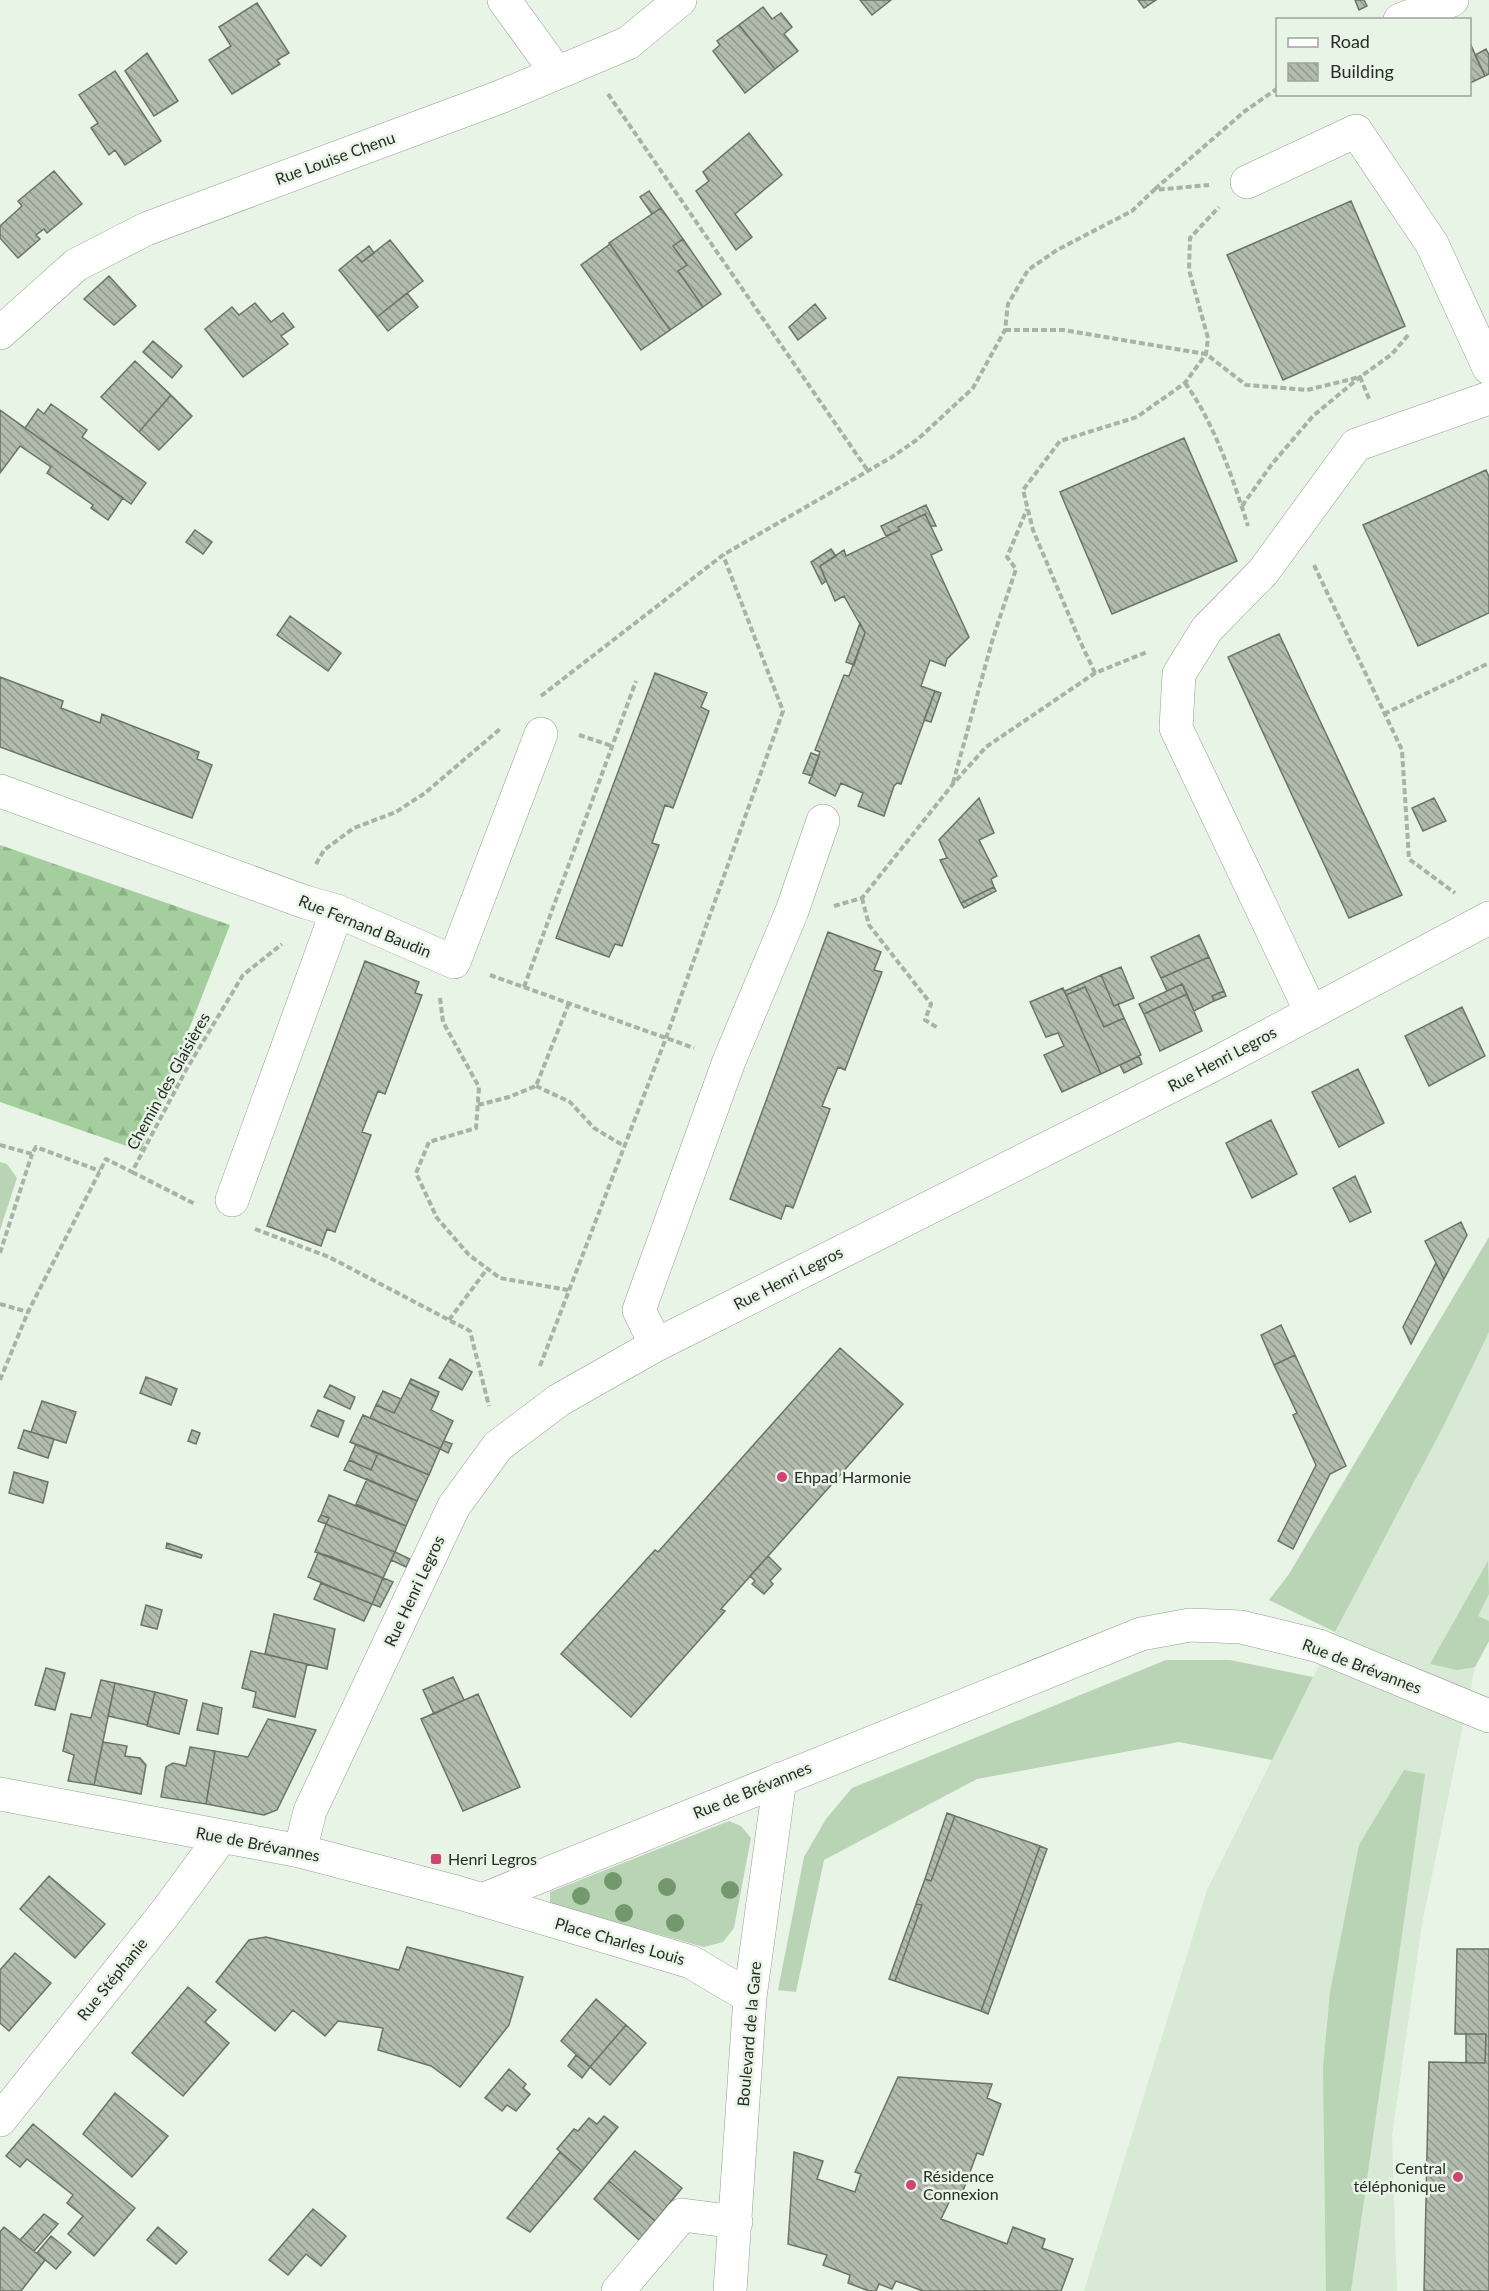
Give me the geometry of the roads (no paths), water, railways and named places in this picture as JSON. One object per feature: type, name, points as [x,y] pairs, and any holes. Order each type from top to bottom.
[{"type":"street","points":[[504,0],[571,67]]},
{"type":"street","name":"Rue Louise Chenu","points":[[0,333],[76,265],[146,229],[500,97],[628,43],[680,0]]},
{"type":"street","points":[[1405,18],[1452,0]]},
{"type":"street","points":[[1247,182],[1356,131],[1432,244],[1489,368]]},
{"type":"street","points":[[1311,1012],[1176,728],[1179,674],[1207,629],[1263,572],[1356,445],[1489,398]]},
{"type":"street","name":"Rue Fernand Baudin","points":[[0,790],[305,902],[337,911],[454,962],[541,734]]},
{"type":"street","points":[[656,1345],[639,1310],[729,1061],[792,911],[823,821]]},
{"type":"street","points":[[228,1212],[337,911]]},
{"type":"street","name":"Rue Henri Legros","points":[[300,1851],[310,1811],[454,1506],[498,1446],[560,1400],[656,1345],[1209,1067],[1489,918]]},
{"type":"street","name":"Rue de Brévannes","points":[[0,1794],[300,1851],[482,1900],[1141,1634],[1190,1624],[1241,1627],[1319,1646],[1489,1716]]},
{"type":"street","name":"Boulevard de la Gare","points":[[730,2291],[750,1997],[780,1779]]},
{"type":"street","name":"Rue Stéphanie","points":[[0,2120],[166,1912],[222,1836]]},
{"type":"street","name":"Place Charles Louis","points":[[482,1900],[691,1962],[750,1997]]},
{"type":"street","points":[[618,2291],[682,2215],[736,2222]]},
{"type":"place","name":"Ehpad Harmonie","points":[[782,1477]]},
{"type":"place","name":"Henri Legros","points":[[436,1859]]},
{"type":"place","name":"Central téléphonique","points":[[1458,2177]]},
{"type":"place","name":"Résidence Connexion","points":[[911,2185]]}]
